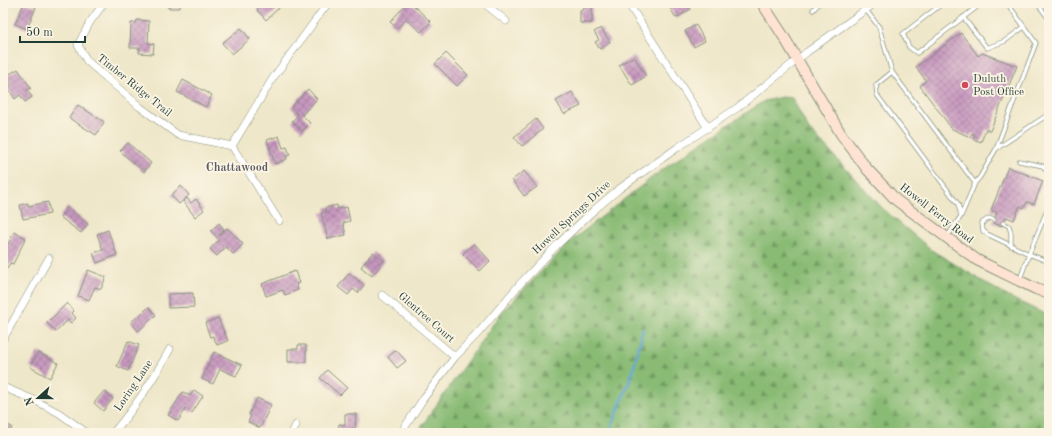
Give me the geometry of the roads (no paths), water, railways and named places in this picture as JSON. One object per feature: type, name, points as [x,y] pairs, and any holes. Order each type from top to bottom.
[{"type":"street","name":"Timber Ridge Trail","points":[[104,3],[90,22],[78,45],[88,61],[140,107],[178,135],[232,146]]},
{"type":"street","points":[[279,221],[232,146],[273,78],[328,3]]},
{"type":"street","points":[[484,3],[506,22]]},
{"type":"street","points":[[628,3],[708,128]]},
{"type":"street","name":"Howell Ferry Road","points":[[762,3],[841,134],[867,169],[896,200],[977,260],[1049,294]]},
{"type":"street","name":"Howell Springs Drive","points":[[401,433],[423,399],[455,358],[519,285],[557,245],[594,210],[625,184],[737,108],[797,60],[875,3]]},
{"type":"street","points":[[3,339],[49,258]]},
{"type":"street","name":"Glentree Court","points":[[382,294],[455,358]]},
{"type":"street","name":"Loring Lane","points":[[114,433],[170,349]]},
{"type":"street","points":[[3,388],[34,400],[58,413],[87,433]]},
{"type":"street","points":[[292,433],[296,425]]},
{"type":"lane","points":[[813,10],[819,3]]},
{"type":"lane","points":[[943,3],[903,34],[909,47],[917,53],[982,3]]},
{"type":"lane","points":[[946,238],[961,216],[975,183],[996,149],[1036,43],[1007,3]]},
{"type":"lane","points":[[1037,3],[1049,19]]},
{"type":"lane","points":[[866,10],[878,27],[892,72],[975,183]]},
{"type":"lane","points":[[963,17],[987,48],[1005,41],[1024,27]]},
{"type":"lane","points":[[892,72],[876,85],[877,95],[958,204],[961,216]]},
{"type":"lane","points":[[996,149],[1049,114]]},
{"type":"lane","points":[[1019,161],[1043,166],[1049,174]]},
{"type":"lane","points":[[1019,281],[1049,206]]},
{"type":"lane","points":[[994,220],[989,218],[984,220],[982,223],[983,231],[1011,246],[1049,262]]},
{"type":"lane","points":[[1003,223],[1009,226],[1011,233],[1011,246]]},
{"type":"waterway","points":[[609,433],[633,372],[643,329]]},
{"type":"place","name":"Duluth Post Office","points":[[965,85]]},
{"type":"district","name":"Chattawood","points":[[237,168]]}]
